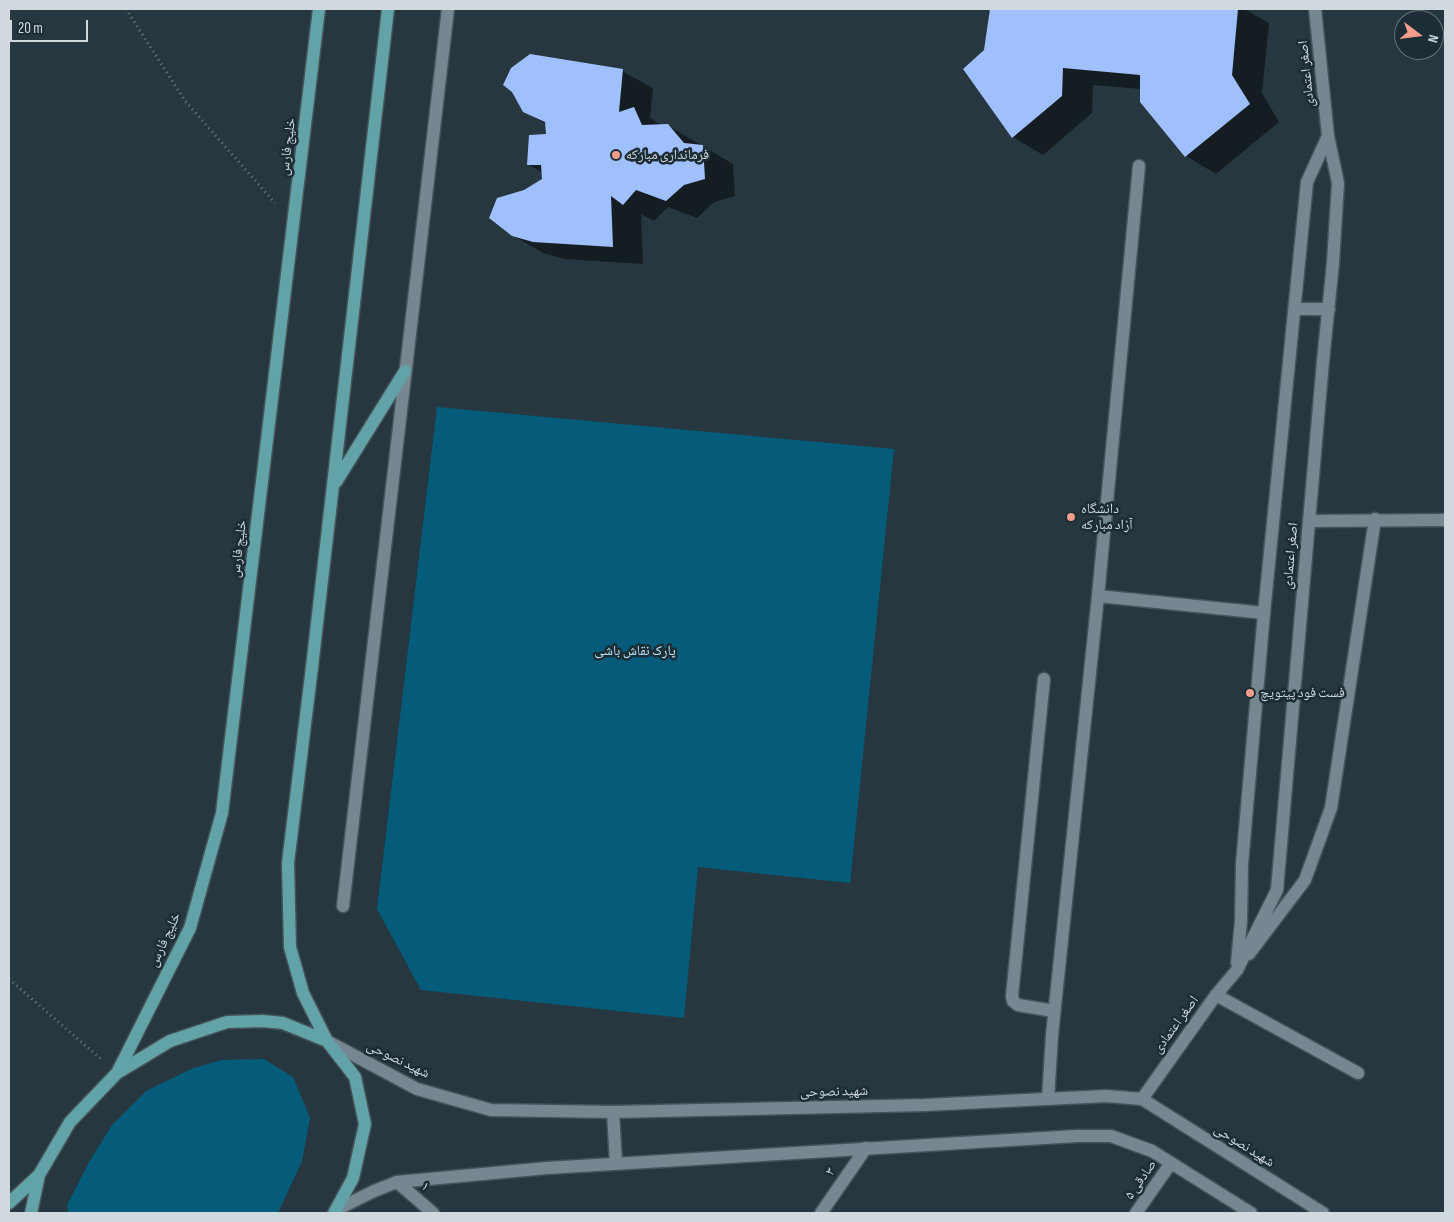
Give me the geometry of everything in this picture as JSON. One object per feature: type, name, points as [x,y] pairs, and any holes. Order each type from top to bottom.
[{"type":"main road","name":"خلیج فارس","points":[[117,1073],[190,928],[222,813],[319,9]]},
{"type":"main road","points":[[335,1212],[354,1178],[365,1124],[355,1077],[326,1041],[303,993],[290,947],[288,863],[388,9]]},
{"type":"main road","points":[[333,486],[405,371]]},
{"type":"main road","points":[[9,1203],[39,1175],[70,1122],[117,1073],[170,1041],[227,1022],[263,1021],[283,1023],[326,1041]]},
{"type":"main road","points":[[31,1213],[39,1175]]},
{"type":"street","points":[[343,906],[448,9]]},
{"type":"street","name":"اصغر اعتمادی","points":[[1142,1099],[1236,970],[1277,890],[1333,263],[1338,182],[1328,136],[1315,9]]},
{"type":"street","name":"اصغر اعتمادی","points":[[1236,970],[1241,921],[1242,864],[1264,613],[1307,182],[1328,136]]},
{"type":"street","points":[[1048,1099],[1054,1011],[1098,596],[1139,166]]},
{"type":"street","points":[[1295,309],[1329,309]]},
{"type":"street","points":[[1236,970],[1305,880],[1331,808],[1375,519]]},
{"type":"street","points":[[1309,520],[1445,520]]},
{"type":"street","points":[[1098,596],[1264,613]]},
{"type":"street","points":[[1044,679],[1012,996],[1013,1001],[1018,1005],[1054,1011]]},
{"type":"street","points":[[1216,995],[1358,1072]]},
{"type":"street","name":"شهید نصوحی","points":[[326,1041],[417,1089],[491,1110],[613,1112],[926,1105],[1106,1096],[1142,1099],[1323,1213]]},
{"type":"street","points":[[613,1112],[616,1163]]},
{"type":"street","points":[[335,1212],[374,1191],[397,1182],[616,1163],[1077,1136],[1111,1136],[1152,1151],[1251,1213]]},
{"type":"street","name":"۳","points":[[821,1213],[866,1148]]},
{"type":"street","name":"صادقی ۵","points":[[1136,1213],[1171,1163]]},
{"type":"street","name":"۱","points":[[397,1182],[433,1213]]},
{"type":"path","points":[[126,9],[185,101],[294,224]]},
{"type":"path","points":[[9,979],[117,1073]]},
{"type":"green space","name":"پارک نقاش باشی","points":[[437,407],[894,449],[850,883],[698,867],[684,1018],[421,990],[377,909]]},
{"type":"green space","points":[[264,1059],[293,1077],[310,1118],[302,1161],[278,1213],[68,1213],[67,1205],[89,1162],[112,1125],[146,1091],[191,1069],[221,1060]]},
{"type":"building","points":[[990,9],[1238,9],[1232,75],[1250,104],[1185,157],[1140,102],[1140,75],[1063,68],[1062,96],[1012,138],[963,69],[984,50]]},
{"type":"building","name":"فرمانداری مبارکه","points":[[530,54],[623,69],[619,112],[634,107],[642,125],[668,124],[684,143],[703,145],[705,179],[684,185],[666,201],[636,190],[623,205],[611,196],[613,247],[533,242],[512,236],[489,218],[497,198],[524,190],[542,179],[541,165],[527,165],[529,135],[546,134],[545,122],[523,112],[512,92],[503,85],[511,68]]},
{"type":"place","name":"فرمانداری مبارکه","points":[[616,155]]},
{"type":"place","name":"دانشگاه آزاد مبارکه","points":[[1071,517]]},
{"type":"place","name":"فست فود پیتویچ","points":[[1250,693]]}]
